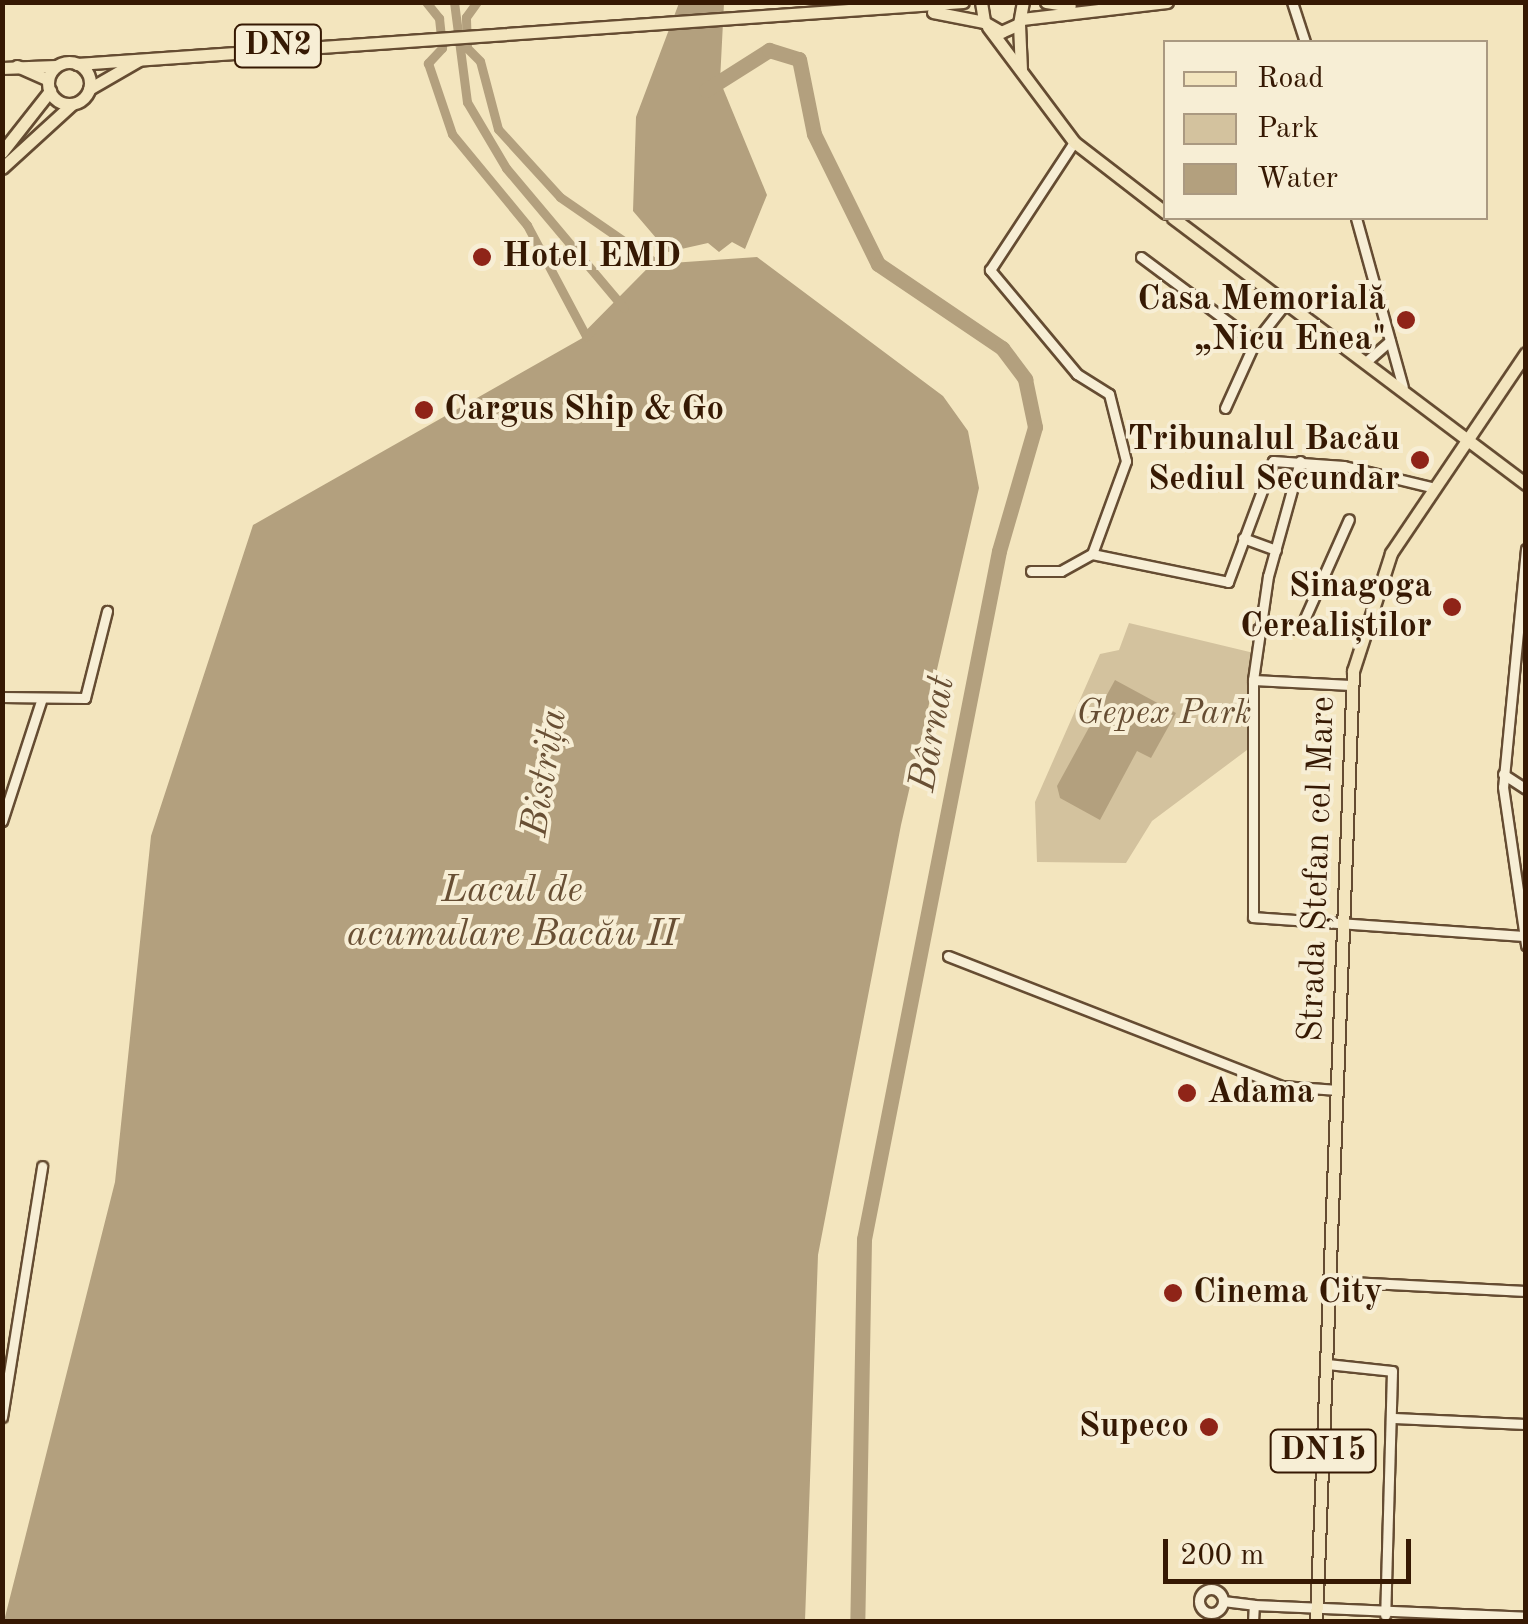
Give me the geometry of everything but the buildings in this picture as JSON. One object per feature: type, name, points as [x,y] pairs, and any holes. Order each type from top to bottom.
[{"type":"main road","name":"DN2","points":[[56,66],[436,34],[929,12],[963,2]]},
{"type":"main road","points":[[981,2],[986,24],[1074,142],[1163,210]]},
{"type":"main road","points":[[1021,74],[1023,2]]},
{"type":"main road","name":"DN2","points":[[1046,2],[1079,7]]},
{"type":"main road","name":"DN2","points":[[929,12],[986,24],[1020,22],[1079,7],[1167,2]]},
{"type":"main road","name":"DN2","points":[[2,168],[72,104],[143,58]]},
{"type":"main road","points":[[77,64],[90,90]]},
{"type":"main road","points":[[17,66],[72,104]]},
{"type":"main road","points":[[2,68],[56,66],[49,86],[2,152]]},
{"type":"main road","points":[[1175,220],[1368,360],[1526,484]]},
{"type":"main road","name":"DN15","points":[[1465,439],[1526,353]]},
{"type":"main road","name":"Strada Ștefan cel Mare","points":[[1316,1616],[1345,926],[1351,686],[1376,584],[1431,487],[1465,439]]},
{"type":"street","points":[[1292,2],[1304,40]]},
{"type":"street","points":[[1031,571],[1062,571],[1092,554],[1126,461],[1109,394],[1077,374],[993,279],[990,262],[1074,142]]},
{"type":"street","points":[[1357,220],[1403,387]]},
{"type":"street","points":[[1141,256],[1255,342]]},
{"type":"street","points":[[1225,408],[1255,342],[1288,300]]},
{"type":"street","points":[[1368,360],[1390,341]]},
{"type":"street","points":[[1092,554],[1220,584],[1243,538],[1265,466],[1300,460],[1431,487]]},
{"type":"street","points":[[1300,460],[1258,629],[1252,680],[1253,917],[1525,939],[1503,774],[1526,549]]},
{"type":"street","points":[[1258,629],[1300,629],[1349,520]]},
{"type":"street","points":[[1243,538],[1276,550]]},
{"type":"street","points":[[2,697],[85,698],[107,611]]},
{"type":"street","points":[[1252,680],[1351,686]]},
{"type":"street","points":[[2,821],[42,698]]},
{"type":"street","points":[[1503,774],[1526,789]]},
{"type":"street","name":"Strada Ștefan cel Mare","points":[[948,956],[1281,1086],[1338,1090]]},
{"type":"street","points":[[2,1417],[6,1356],[42,1166]]},
{"type":"street","points":[[1330,1281],[1526,1291]]},
{"type":"street","points":[[1327,1364],[1392,1371],[1385,1615]]},
{"type":"street","points":[[1393,1418],[1526,1424]]},
{"type":"street","points":[[1223,1601],[1316,1616],[1526,1616]]},
{"type":"street","points":[[1252,1622],[1259,1605]]},
{"type":"green space","name":"Gepex Park","points":[[1129,623],[1258,654],[1251,747],[1152,821],[1126,863],[1037,862],[1035,802],[1100,654],[1119,650]]},
{"type":"water","points":[[679,3],[724,3],[720,81],[767,195],[745,249],[732,242],[719,252],[708,243],[668,252],[633,211],[636,117]]},
{"type":"water","name":"Lacul de acumulare Bacău II","points":[[757,257],[943,396],[968,431],[979,488],[901,825],[818,1255],[805,1621],[4,1621],[115,1182],[151,836],[253,525],[586,336],[657,264]]},
{"type":"water","points":[[1115,680],[1176,713],[1151,758],[1137,751],[1100,820],[1060,798],[1057,786]]},
{"type":"waterway","points":[[426,2],[439,18],[442,48],[428,63],[452,134],[527,225],[586,336],[657,264],[560,197],[498,129],[480,61],[467,48],[466,17],[477,2]]},
{"type":"waterway","points":[[454,2],[467,102],[506,168],[624,308]]},
{"type":"waterway","name":"Bârnat","points":[[706,90],[769,50],[799,59],[814,134],[878,264],[1002,348],[1025,379],[1035,427],[999,551],[864,1239],[857,1622]]},
{"type":"place","name":"Hotel EMD","points":[[482,257]]},
{"type":"place","name":"Casa Memorială „Nicu Enea\"","points":[[1406,320]]},
{"type":"place","name":"Cargus Ship & Go","points":[[424,410]]},
{"type":"place","name":"Tribunalul Bacău Sediul Secundar","points":[[1420,460]]},
{"type":"place","name":"Sinagoga Cerealiștilor","points":[[1452,607]]},
{"type":"place","name":"Adama","points":[[1187,1093]]},
{"type":"place","name":"Cinema City","points":[[1173,1293]]},
{"type":"place","name":"Supeco","points":[[1209,1427]]},
{"type":"water label","name":"Bistrița","points":[[546,773]]}]
